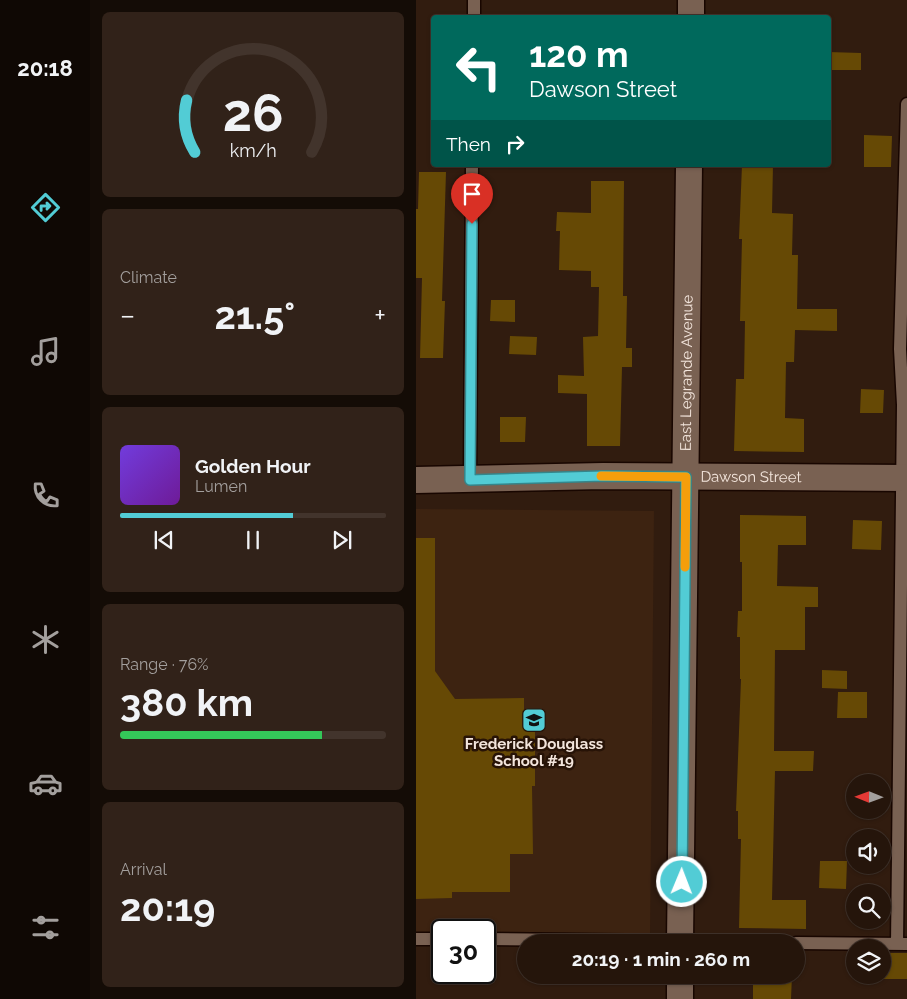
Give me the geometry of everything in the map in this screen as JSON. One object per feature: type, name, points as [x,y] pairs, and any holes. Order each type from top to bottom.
[{"type":"street","points":[[691,0],[691,15]]},
{"type":"street","name":"East Legrande Avenue","points":[[680,934],[690,167]]},
{"type":"street","name":"Dawson Street","points":[[416,480],[603,476],[904,478]]},
{"type":"street","points":[[680,984],[680,999]]},
{"type":"lane","points":[[474,0],[474,15]]},
{"type":"lane","points":[[805,943],[902,944],[904,478],[900,349],[907,104]]},
{"type":"lane","points":[[470,480],[472,167]]},
{"type":"lane","points":[[416,939],[431,939]]},
{"type":"lane","points":[[496,939],[517,939]]},
{"type":"shaded area","name":"Frederick Douglass School #19","points":[[416,509],[654,511],[650,934],[517,934],[517,936],[496,936],[496,919],[431,919],[431,936],[416,935]]},
{"type":"building","points":[[831,52],[861,53],[861,70],[831,70]]},
{"type":"building","points":[[864,135],[892,136],[891,167],[864,167]]},
{"type":"building","points":[[742,167],[773,167],[772,213],[793,214],[792,255],[798,255],[797,309],[837,309],[837,331],[795,330],[794,362],[786,362],[785,418],[804,419],[804,452],[734,451],[736,379],[744,379],[745,321],[740,321],[742,239],[739,239]]},
{"type":"building","points":[[419,172],[446,172],[442,301],[445,301],[443,358],[420,358],[422,278],[416,278],[416,209],[418,209]]},
{"type":"building","points":[[591,181],[624,181],[623,296],[627,296],[626,348],[632,348],[632,367],[622,367],[620,446],[587,446],[587,394],[558,393],[558,375],[584,376],[583,337],[598,336],[599,287],[591,287],[591,271],[559,270],[560,231],[556,231],[557,212],[591,213]]},
{"type":"building","points":[[491,300],[515,300],[515,322],[490,321]]},
{"type":"building","points":[[510,336],[537,337],[536,355],[509,354]]},
{"type":"building","points":[[861,389],[884,390],[883,413],[860,413]]},
{"type":"building","points":[[500,417],[526,417],[525,442],[500,442]]},
{"type":"building","points":[[740,515],[806,516],[806,545],[778,545],[777,586],[818,587],[818,607],[805,607],[805,650],[775,650],[774,751],[814,751],[813,771],[775,771],[772,900],[806,900],[806,929],[739,928],[741,839],[738,839],[738,811],[736,811],[741,679],[740,637],[737,637],[738,611],[742,611]]},
{"type":"building","points":[[853,520],[882,521],[881,550],[852,549]]},
{"type":"building","points":[[416,538],[435,538],[435,671],[455,699],[524,698],[524,719],[535,718],[535,786],[532,786],[533,854],[510,854],[510,892],[452,892],[452,898],[416,899]]},
{"type":"building","points":[[822,670],[847,671],[847,689],[822,688]]},
{"type":"building","points":[[838,692],[867,692],[867,718],[837,718]]},
{"type":"building","points":[[820,861],[846,861],[846,889],[819,888]]},
{"type":"building","points":[[891,953],[907,953],[907,979],[891,979]]},
{"type":"building","points":[[753,984],[792,984],[791,999],[753,999]]},
{"type":"slow traffic","points":[[601,476],[686,477],[685,567]]},
{"type":"place","name":"Frederick Douglass School #19","points":[[534,720]]},
{"type":"route","points":[[472,224],[470,480],[603,476],[686,477],[682,882]]}]
